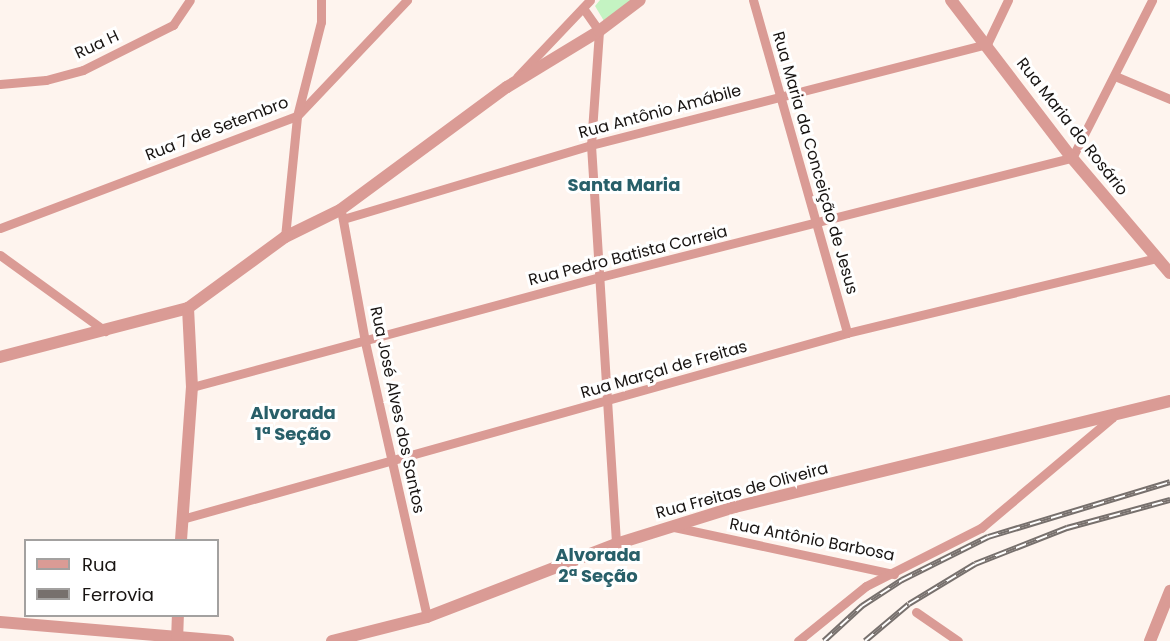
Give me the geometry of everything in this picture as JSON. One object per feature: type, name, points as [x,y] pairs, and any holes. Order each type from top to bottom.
[{"type":"street","name":"Rua H","points":[[0,84],[46,80],[83,70],[173,25],[190,0]]},
{"type":"street","points":[[285,237],[297,116],[321,22],[321,0]]},
{"type":"street","name":"Rua 7 de Setembro","points":[[0,228],[297,116],[407,0]]},
{"type":"street","points":[[507,87],[590,0]]},
{"type":"street","points":[[0,357],[188,308],[285,237],[341,215],[507,87],[599,31],[640,0]]},
{"type":"street","name":"Rua Maria da Conceição de Jesus","points":[[753,0],[847,333]]},
{"type":"street","name":"Rua Maria do Rosário","points":[[951,0],[987,44],[1072,158],[1170,273]]},
{"type":"street","points":[[987,44],[1008,0]]},
{"type":"street","points":[[1072,158],[1152,0]]},
{"type":"street","points":[[583,8],[599,31],[591,145],[616,544]]},
{"type":"street","name":"Rua Antônio Amábile","points":[[341,215],[591,145],[987,44]]},
{"type":"street","points":[[1115,76],[1170,99]]},
{"type":"street","name":"Rua Pedro Batista Correia","points":[[192,387],[600,277],[1072,158]]},
{"type":"street","name":"Rua José Alves dos Santos","points":[[341,215],[365,342],[427,617]]},
{"type":"street","points":[[0,255],[105,331]]},
{"type":"street","name":"Rua Marçal de Freitas","points":[[182,519],[394,463],[847,333],[1156,258]]},
{"type":"street","points":[[182,539],[192,387],[188,308]]},
{"type":"street","name":"Rua Freitas de Oliveira","points":[[332,641],[427,617],[616,544],[735,507],[1113,417],[1170,401]]},
{"type":"street","name":"Rua Antônio Barbosa","points":[[671,527],[894,574],[981,528],[1113,417]]},
{"type":"street","points":[[798,641],[866,586],[894,574]]},
{"type":"street","points":[[1150,641],[1170,591]]},
{"type":"street","points":[[916,612],[958,641]]},
{"type":"street","points":[[177,638],[178,617]]},
{"type":"street","points":[[0,622],[228,641]]},
{"type":"green space","points":[[600,0],[633,0],[604,21],[595,6]]},
{"type":"railway","points":[[824,641],[862,606],[902,580],[988,537],[1170,482]]},
{"type":"railway","points":[[865,641],[909,604],[975,564],[1067,528],[1170,500]]},
{"type":"district","name":"Santa Maria","points":[[624,185]]},
{"type":"district","name":"Alvorada 1ª Seção","points":[[293,424]]},
{"type":"district","name":"Alvorada 2ª Seção","points":[[598,566]]}]
